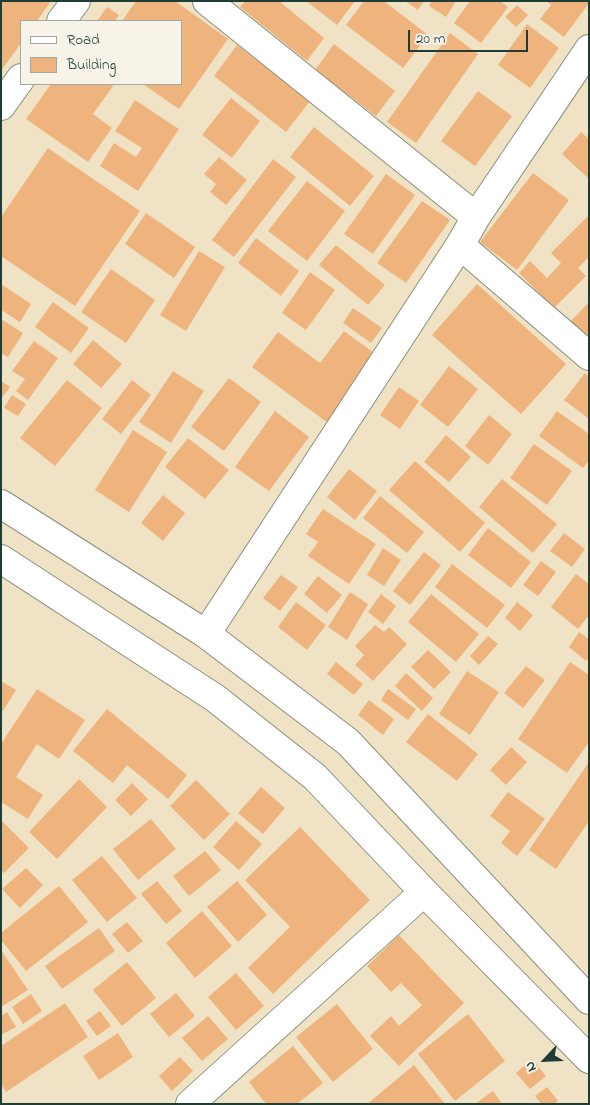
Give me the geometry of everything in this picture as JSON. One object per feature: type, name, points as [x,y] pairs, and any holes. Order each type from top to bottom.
[{"type":"street","points":[[62,20],[76,1]]},
{"type":"street","points":[[208,1],[476,217]]},
{"type":"street","points":[[206,634],[460,246],[476,217],[589,49]]},
{"type":"street","points":[[1,106],[20,79]]},
{"type":"street","points":[[460,246],[589,356]]},
{"type":"street","points":[[1,504],[206,634],[348,742],[589,1000]]},
{"type":"street","points":[[1,559],[215,698],[315,777],[424,892],[589,1059]]},
{"type":"street","points":[[190,1104],[424,892]]},
{"type":"building","points":[[1,1],[51,1],[38,20],[20,20],[20,44],[1,71]]},
{"type":"building","points":[[136,1],[175,1],[228,39],[179,109],[144,85],[182,85],[182,20],[123,20]]},
{"type":"building","points":[[245,1],[279,1],[324,38],[307,61],[240,7]]},
{"type":"building","points":[[306,1],[355,1],[337,25]]},
{"type":"building","points":[[364,1],[384,1],[428,35],[403,68],[346,25]]},
{"type":"building","points":[[405,1],[424,1],[418,10]]},
{"type":"building","points":[[432,1],[456,1],[446,17],[429,6]]},
{"type":"building","points":[[470,1],[500,1],[508,7],[481,43],[454,23]]},
{"type":"building","points":[[546,1],[589,1],[589,3],[564,37],[540,19],[551,5]]},
{"type":"building","points":[[517,5],[528,15],[516,27],[505,17]]},
{"type":"building","points":[[107,7],[119,15],[116,20],[98,20]]},
{"type":"building","points":[[527,24],[559,48],[530,88],[498,65]]},
{"type":"building","points":[[450,33],[478,54],[416,143],[387,122]]},
{"type":"building","points":[[334,44],[395,91],[376,116],[315,70]]},
{"type":"building","points":[[237,45],[310,101],[286,132],[214,76]]},
{"type":"building","points":[[50,85],[113,86],[93,114],[112,128],[88,162],[26,119]]},
{"type":"building","points":[[478,91],[512,116],[475,166],[441,141]]},
{"type":"building","points":[[231,98],[260,121],[232,158],[202,135]]},
{"type":"building","points":[[135,100],[179,129],[138,191],[100,166],[114,143],[136,157],[142,148],[115,131]]},
{"type":"building","points":[[314,127],[374,176],[350,206],[290,157]]},
{"type":"building","points":[[581,132],[589,139],[589,179],[562,154]]},
{"type":"building","points":[[48,148],[140,211],[75,306],[1,256],[1,217]]},
{"type":"building","points":[[219,157],[247,180],[226,205],[210,192],[216,184],[204,174]]},
{"type":"building","points":[[273,159],[296,177],[234,257],[212,240]]},
{"type":"building","points":[[533,173],[569,200],[517,270],[480,242]]},
{"type":"building","points":[[386,174],[415,195],[373,254],[344,234]]},
{"type":"building","points":[[307,181],[345,211],[307,261],[268,231]]},
{"type":"building","points":[[422,201],[450,220],[406,283],[377,263]]},
{"type":"building","points":[[146,213],[195,247],[174,278],[125,244]]},
{"type":"building","points":[[589,215],[589,257],[578,268],[586,276],[554,308],[519,273],[530,261],[547,278],[561,263],[551,253]]},
{"type":"building","points":[[256,238],[299,271],[281,296],[238,263]]},
{"type":"building","points":[[336,245],[385,285],[368,305],[319,265]]},
{"type":"building","points":[[199,251],[225,267],[186,331],[160,315]]},
{"type":"building","points":[[111,269],[155,300],[126,343],[81,312]]},
{"type":"building","points":[[310,272],[335,290],[306,330],[282,313]]},
{"type":"building","points":[[1,284],[31,304],[20,322],[1,310]]},
{"type":"building","points":[[477,284],[566,364],[521,414],[432,335]]},
{"type":"building","points":[[53,302],[89,328],[71,353],[35,327]]},
{"type":"building","points":[[589,302],[589,333],[586,336],[571,321]]},
{"type":"building","points":[[353,308],[382,328],[371,343],[343,323]]},
{"type":"building","points":[[1,319],[23,333],[8,357],[1,353]]},
{"type":"building","points":[[344,331],[377,355],[328,423],[252,367],[278,332],[320,363]]},
{"type":"building","points":[[93,340],[122,364],[101,388],[73,364]]},
{"type":"building","points":[[34,341],[58,358],[28,400],[16,391],[25,379],[12,371]]},
{"type":"building","points":[[449,366],[478,389],[448,427],[420,405]]},
{"type":"building","points":[[173,371],[204,391],[171,443],[139,422]]},
{"type":"building","points":[[585,373],[589,377],[589,419],[564,400]]},
{"type":"building","points":[[229,378],[261,402],[224,451],[191,427]]},
{"type":"building","points":[[67,380],[102,408],[55,466],[20,438]]},
{"type":"building","points":[[132,380],[151,395],[121,434],[102,419]]},
{"type":"building","points":[[1,381],[10,387],[1,399]]},
{"type":"building","points":[[399,387],[419,401],[400,429],[380,415]]},
{"type":"building","points":[[12,395],[26,404],[18,416],[4,408]]},
{"type":"building","points":[[275,411],[309,437],[269,491],[235,467]]},
{"type":"building","points":[[557,411],[589,434],[589,460],[583,468],[539,436]]},
{"type":"building","points":[[489,415],[512,434],[488,465],[465,446]]},
{"type":"building","points":[[133,430],[167,452],[129,512],[95,490]]},
{"type":"building","points":[[446,435],[471,457],[449,482],[424,462]]},
{"type":"building","points":[[188,438],[229,470],[205,499],[165,467]]},
{"type":"building","points":[[534,444],[572,471],[547,505],[510,478]]},
{"type":"building","points":[[415,461],[485,523],[460,552],[389,490]]},
{"type":"building","points":[[349,469],[377,491],[355,520],[327,497]]},
{"type":"building","points":[[502,479],[557,524],[533,553],[479,507]]},
{"type":"building","points":[[163,495],[185,513],[163,541],[141,523]]},
{"type":"building","points":[[380,496],[424,532],[407,553],[363,518]]},
{"type":"building","points":[[323,509],[376,544],[349,584],[308,556],[318,542],[306,534]]},
{"type":"building","points":[[488,528],[531,562],[511,588],[468,555]]},
{"type":"building","points":[[564,533],[585,549],[572,567],[550,551]]},
{"type":"building","points":[[383,548],[401,560],[384,586],[367,575]]},
{"type":"building","points":[[424,552],[441,565],[410,605],[393,591]]},
{"type":"building","points":[[541,561],[556,572],[538,596],[523,585]]},
{"type":"building","points":[[452,564],[505,605],[487,628],[435,587]]},
{"type":"building","points":[[576,574],[589,584],[589,615],[578,629],[551,607]]},
{"type":"building","points":[[281,575],[298,587],[280,611],[263,598]]},
{"type":"building","points":[[318,576],[342,595],[327,613],[304,594]]},
{"type":"building","points":[[350,592],[368,604],[347,640],[328,627]]},
{"type":"building","points":[[381,594],[396,606],[383,624],[368,612]]},
{"type":"building","points":[[431,594],[479,634],[456,662],[408,622]]},
{"type":"building","points":[[296,602],[326,625],[307,650],[278,627]]},
{"type":"building","points":[[517,602],[533,615],[520,631],[505,618]]},
{"type":"building","points":[[375,625],[384,632],[389,627],[407,644],[373,681],[355,665],[364,655],[355,646]]},
{"type":"building","points":[[579,632],[589,639],[589,657],[586,661],[569,647]]},
{"type":"building","points":[[488,636],[498,644],[479,665],[470,656]]},
{"type":"building","points":[[428,650],[451,672],[434,689],[411,667]]},
{"type":"building","points":[[336,662],[363,684],[354,695],[327,674]]},
{"type":"building","points":[[570,662],[589,675],[589,742],[567,773],[518,739]]},
{"type":"building","points":[[526,666],[545,680],[523,708],[504,693]]},
{"type":"building","points":[[467,671],[499,692],[470,735],[439,714]]},
{"type":"building","points":[[406,673],[433,698],[422,711],[395,686]]},
{"type":"building","points":[[1,681],[16,690],[3,711],[1,710]]},
{"type":"building","points":[[37,689],[85,720],[59,759],[37,744],[16,777],[43,795],[28,819],[1,802],[1,744]]},
{"type":"building","points":[[388,689],[416,709],[408,720],[381,700]]},
{"type":"building","points":[[369,700],[394,719],[383,735],[358,715]]},
{"type":"building","points":[[107,709],[187,775],[168,799],[127,765],[113,783],[73,751]]},
{"type":"building","points":[[428,714],[478,754],[457,781],[406,742]]},
{"type":"building","points":[[511,747],[527,762],[506,785],[490,770]]},
{"type":"building","points":[[589,762],[589,821],[556,869],[529,850]]},
{"type":"building","points":[[79,779],[107,807],[57,859],[29,832]]},
{"type":"building","points":[[196,780],[230,814],[204,840],[170,806]]},
{"type":"building","points":[[132,783],[148,799],[131,816],[115,800]]},
{"type":"building","points":[[261,787],[285,808],[263,834],[238,813]]},
{"type":"building","points":[[508,792],[545,819],[517,856],[501,843],[510,831],[490,816]]},
{"type":"building","points":[[151,819],[176,849],[138,880],[113,849]]},
{"type":"building","points":[[1,820],[29,848],[4,873],[1,870]]},
{"type":"building","points":[[236,821],[262,844],[239,870],[213,847]]},
{"type":"building","points":[[300,827],[370,900],[273,994],[248,968],[290,927],[245,880]]},
{"type":"building","points":[[205,851],[221,870],[189,896],[173,876]]},
{"type":"building","points":[[102,856],[137,898],[107,922],[72,880]]},
{"type":"building","points":[[26,868],[43,885],[20,908],[2,889]]},
{"type":"building","points":[[157,881],[182,911],[166,924],[141,894]]},
{"type":"building","points":[[237,881],[267,915],[238,942],[207,907]]},
{"type":"building","points":[[59,886],[88,922],[26,971],[1,940],[1,933]]},
{"type":"building","points":[[202,911],[232,946],[195,978],[166,943]]},
{"type":"building","points":[[127,922],[143,941],[128,953],[112,934]]},
{"type":"building","points":[[99,928],[115,951],[62,989],[45,966]]},
{"type":"building","points":[[399,935],[464,1003],[399,1066],[370,1036],[391,1016],[399,1026],[422,1005],[401,983],[391,992],[367,966]]},
{"type":"building","points":[[1,950],[28,990],[1,1007]]},
{"type":"building","points":[[127,962],[156,998],[122,1026],[93,990]]},
{"type":"building","points":[[236,973],[264,1006],[236,1030],[208,997]]},
{"type":"building","points":[[176,993],[195,1016],[169,1037],[150,1014]]},
{"type":"building","points":[[31,994],[42,1011],[23,1024],[12,1007]]},
{"type":"building","points":[[65,1003],[88,1037],[6,1092],[1,1084],[1,1046]]},
{"type":"building","points":[[337,1004],[373,1049],[333,1082],[296,1037]]},
{"type":"building","points":[[100,1011],[111,1026],[97,1036],[86,1021]]},
{"type":"building","points":[[7,1012],[16,1027],[1,1035],[1,1016]]},
{"type":"building","points":[[468,1014],[505,1061],[455,1101],[418,1054]]},
{"type":"building","points":[[208,1016],[228,1039],[202,1061],[182,1038]]},
{"type":"building","points":[[118,1033],[133,1057],[99,1080],[83,1056]]},
{"type":"building","points":[[293,1046],[323,1083],[297,1104],[266,1104],[249,1082]]},
{"type":"building","points":[[180,1057],[193,1071],[172,1091],[159,1076]]},
{"type":"building","points":[[532,1059],[546,1076],[530,1089],[516,1073]]},
{"type":"building","points":[[414,1065],[445,1104],[367,1104]]},
{"type":"building","points":[[547,1087],[558,1101],[554,1104],[541,1104],[535,1096]]},
{"type":"building","points":[[493,1091],[502,1104],[475,1104]]}]
